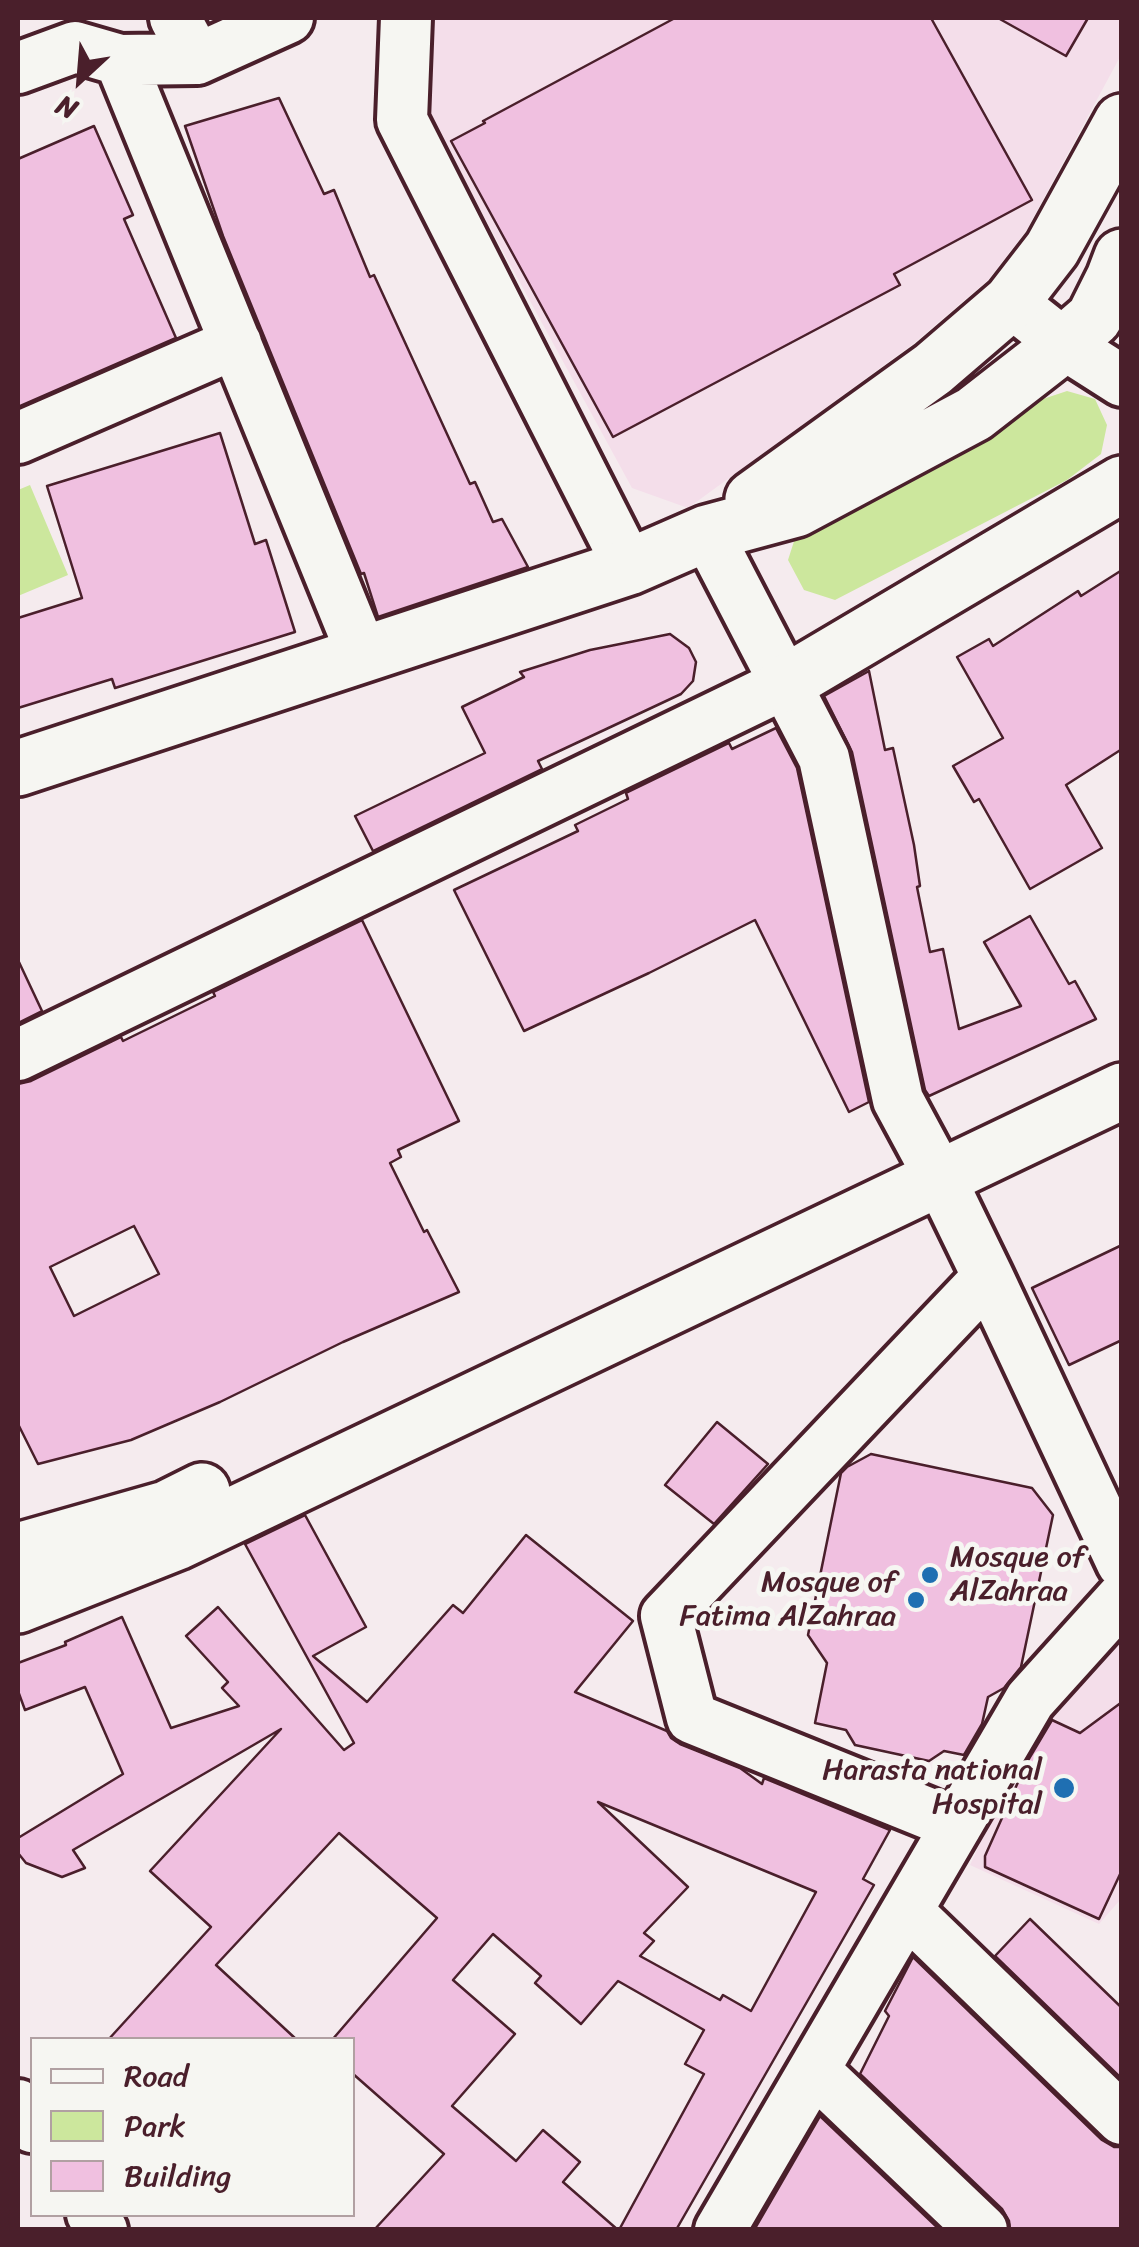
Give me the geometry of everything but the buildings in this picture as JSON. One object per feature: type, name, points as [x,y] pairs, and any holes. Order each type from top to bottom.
[{"type":"main road","points":[[706,533],[933,369],[1011,302],[1052,249],[1122,122]]},
{"type":"main road","points":[[18,768],[629,566],[706,533],[796,509],[974,414],[1094,318],[1119,272]]},
{"type":"main road","points":[[784,684],[1122,484]]},
{"type":"main road","points":[[18,1605],[178,1542],[931,1163],[1122,1054]]},
{"type":"main road","points":[[18,1552],[166,1509],[931,1163],[1122,1091]]},
{"type":"street","points":[[18,68],[75,47],[120,60],[186,38],[288,18]]},
{"type":"street","points":[[406,18],[402,120],[629,566]]},
{"type":"street","points":[[120,60],[363,656]]},
{"type":"street","points":[[1052,249],[1119,272]]},
{"type":"street","points":[[1011,302],[1064,344],[1122,381]]},
{"type":"street","points":[[18,438],[236,343]]},
{"type":"street","points":[[706,533],[824,758],[898,1100],[988,1278],[1107,1494],[1122,1564]]},
{"type":"street","points":[[18,1054],[784,684]]},
{"type":"street","points":[[957,1825],[692,1718],[666,1616],[988,1278]]},
{"type":"street","points":[[720,2230],[1030,1700],[1122,1598]]},
{"type":"street","points":[[907,1911],[1122,2119]]},
{"type":"street","points":[[814,2070],[982,2230]]},
{"type":"shaded area","points":[[432,18],[1121,18],[1121,55],[1026,231],[988,280],[913,344],[688,508],[632,488],[428,114]]},
{"type":"shaded area","name":"Harasta national Hospital","points":[[1121,1622],[1121,1899],[1099,1924],[970,1865],[1042,1710]]},
{"type":"green space","points":[[1067,391],[1095,399],[1107,425],[1101,454],[1067,480],[835,600],[804,590],[788,560],[797,532],[1028,404]]},
{"type":"green space","points":[[30,485],[68,575],[18,596],[18,490]]},
{"type":"place","name":"Mosque of AlZahraa","points":[[930,1575]]},
{"type":"place","name":"Mosque of Fatima AlZahraa","points":[[916,1600]]},
{"type":"place","name":"Harasta national Hospital","points":[[1064,1788]]}]
